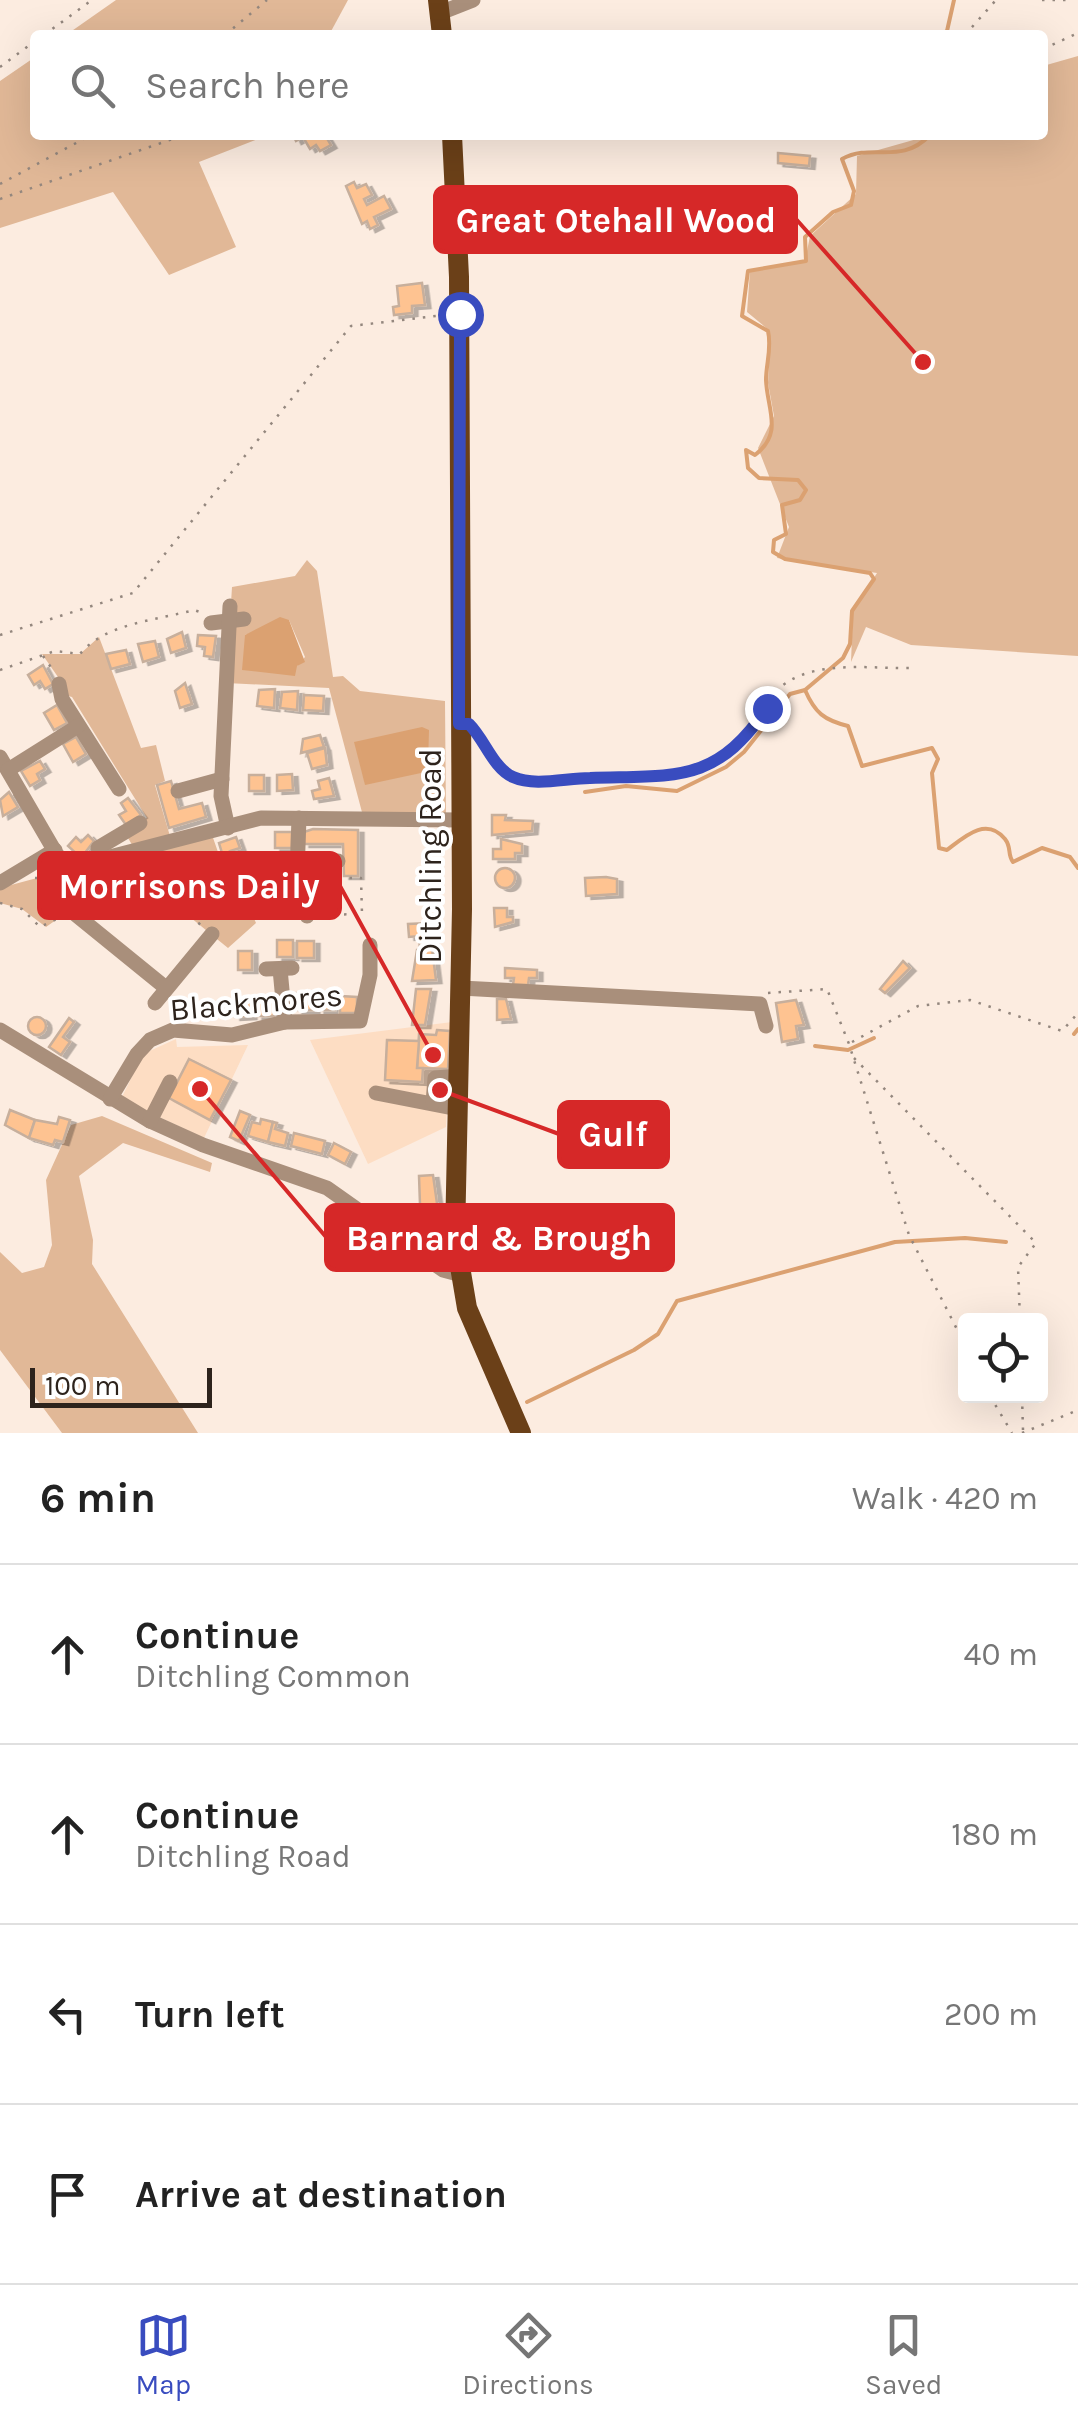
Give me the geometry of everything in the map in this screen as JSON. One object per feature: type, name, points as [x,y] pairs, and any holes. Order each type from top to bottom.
[{"type":"main road","name":"Ditchling Road","points":[[452,140],[460,314],[461,988],[453,1174],[458,1274],[467,1308],[520,1433]]},
{"type":"street","points":[[439,6],[473,0]]},
{"type":"street","points":[[228,828],[222,779],[237,622],[230,606]]},
{"type":"street","points":[[211,623],[237,622]]},
{"type":"street","points":[[60,684],[62,699],[119,789]]},
{"type":"street","points":[[78,726],[5,772],[70,873],[64,895],[70,910],[166,988]]},
{"type":"street","points":[[178,791],[222,779]]},
{"type":"street","points":[[70,873],[261,818],[460,820]]},
{"type":"street","points":[[298,818],[308,916]]},
{"type":"street","points":[[98,848],[140,823]]},
{"type":"street","points":[[120,836],[130,854]]},
{"type":"street","points":[[0,883],[55,850]]},
{"type":"street","points":[[266,875],[338,861]]},
{"type":"street","points":[[155,1003],[212,934]]},
{"type":"street","name":"Blackmores","points":[[110,1099],[137,1054],[150,1040],[173,1030],[232,1035],[285,1022],[360,1021],[370,975],[370,945]]},
{"type":"street","points":[[279,969],[285,1022]]},
{"type":"street","points":[[461,988],[760,1004],[766,1026]]},
{"type":"street","points":[[0,1030],[150,1121],[204,1145],[327,1188],[442,1270],[458,1274]]},
{"type":"street","points":[[433,1103],[435,1078],[460,1076]]},
{"type":"street","points":[[150,1121],[170,1082]]},
{"type":"street","points":[[376,1092],[458,1109]]},
{"type":"path","points":[[51,30],[92,0]]},
{"type":"path","points":[[231,30],[267,0]]},
{"type":"path","points":[[969,30],[996,0]]},
{"type":"path","points":[[1042,0],[1067,0]]},
{"type":"path","points":[[1048,47],[1078,33]]},
{"type":"path","points":[[0,67],[30,45]]},
{"type":"path","points":[[0,184],[82,140]]},
{"type":"path","points":[[0,198],[169,140]]},
{"type":"path","points":[[0,635],[133,594],[351,326],[460,314]]},
{"type":"path","points":[[0,670],[42,654],[80,654],[90,642],[110,631],[194,610],[208,616],[211,623]]},
{"type":"path","points":[[42,654],[60,684]]},
{"type":"path","points":[[459,724],[469,724],[486,740],[494,761],[509,776],[528,782],[657,777],[700,769],[726,757],[752,730],[782,685],[803,674],[913,668]]},
{"type":"path","points":[[164,845],[176,888],[169,900],[212,934]]},
{"type":"path","points":[[301,871],[361,878],[362,914],[308,916]]},
{"type":"path","points":[[23,881],[70,873]]},
{"type":"path","points":[[252,916],[247,881],[269,881],[266,875]]},
{"type":"path","points":[[0,903],[22,909],[40,927],[54,924],[70,910]]},
{"type":"path","points":[[748,1004],[752,994],[827,989],[849,1044],[909,1236],[958,1331]]},
{"type":"path","points":[[849,1044],[918,1006],[970,1000],[1062,1031],[1078,1013]]},
{"type":"path","points":[[853,1057],[1036,1243],[1018,1267],[1020,1313]]},
{"type":"path","points":[[994,1403],[1012,1433]]},
{"type":"path","points":[[1022,1403],[1022,1432],[1078,1410]]},
{"type":"shaded area","points":[[116,0],[348,0],[332,30],[73,30]]},
{"type":"shaded area","points":[[1078,56],[1078,656],[911,645],[866,627],[851,662],[853,611],[877,573],[777,558],[789,527],[758,448],[774,416],[768,383],[770,331],[747,312],[750,271],[805,261],[810,236],[856,194],[857,156],[913,140],[1048,140],[1048,65]]},
{"type":"shaded area","points":[[30,60],[30,140],[255,140],[199,162],[236,247],[169,275],[113,192],[0,228],[0,81]]},
{"type":"shaded area","points":[[307,560],[317,571],[333,677],[343,676],[360,691],[445,701],[446,820],[363,816],[329,688],[226,683],[232,587],[295,576]],"holes":[[[289,620],[305,657],[297,666],[245,635]]]},
{"type":"shaded area","points":[[280,617],[289,620],[305,662],[297,666],[295,676],[242,670],[245,635]]},
{"type":"shaded area","points":[[99,637],[141,748],[156,745],[165,781],[155,785],[172,843],[211,832],[227,878],[263,873],[263,881],[247,882],[248,905],[256,923],[228,948],[169,900],[174,891],[169,887],[174,882],[167,874],[160,847],[137,853],[125,833],[147,818],[72,697],[61,694],[58,677],[42,654],[80,654]]},
{"type":"shaded area","points":[[422,727],[429,730],[428,766],[421,773],[365,785],[354,742]]},
{"type":"shaded area","points":[[37,878],[68,878],[70,910],[46,927],[22,909],[0,903],[0,888]]},
{"type":"shaded area","points":[[452,1022],[446,1127],[368,1164],[310,1040]]},
{"type":"shaded area","points":[[176,1039],[177,1047],[248,1045],[204,1138],[121,1099],[143,1054]]},
{"type":"shaded area","points":[[102,1116],[212,1163],[210,1172],[123,1143],[79,1176],[93,1240],[92,1264],[198,1433],[62,1433],[0,1350],[0,1252],[22,1273],[44,1267],[52,1245],[46,1180],[71,1125]]},
{"type":"building","points":[[305,140],[328,140],[331,145],[320,151],[316,145],[310,149]]},
{"type":"building","points":[[778,153],[810,156],[809,166],[778,163]]},
{"type":"building","points":[[354,182],[357,188],[366,184],[372,195],[364,199],[367,205],[384,196],[391,209],[374,217],[378,225],[370,229],[367,221],[362,224],[346,186]]},
{"type":"building","points":[[422,283],[425,305],[412,306],[412,313],[394,315],[393,307],[399,306],[397,286]]},
{"type":"building","points":[[182,632],[186,648],[171,653],[167,639]]},
{"type":"building","points":[[198,635],[216,636],[213,657],[204,656],[205,647],[197,646]]},
{"type":"building","points":[[155,641],[159,657],[143,662],[138,644]]},
{"type":"building","points":[[126,650],[130,664],[111,669],[106,654]]},
{"type":"building","points":[[43,665],[53,684],[45,689],[40,681],[34,685],[28,675]]},
{"type":"building","points":[[185,683],[192,704],[180,708],[175,691]]},
{"type":"building","points":[[275,689],[274,708],[257,706],[259,690]]},
{"type":"building","points":[[298,691],[297,710],[280,708],[282,692]]},
{"type":"building","points":[[304,695],[324,696],[323,711],[303,710]]},
{"type":"building","points":[[57,705],[67,723],[54,730],[44,713]]},
{"type":"building","points":[[320,735],[324,747],[301,753],[303,739]]},
{"type":"building","points":[[76,737],[86,754],[73,762],[63,744]]},
{"type":"building","points":[[325,748],[327,765],[312,769],[307,753]]},
{"type":"building","points":[[40,761],[45,769],[37,774],[40,780],[30,786],[21,771]]},
{"type":"building","points":[[292,774],[293,790],[277,791],[277,775]]},
{"type":"building","points":[[249,775],[264,775],[264,791],[249,791]]},
{"type":"building","points":[[329,778],[334,796],[314,799],[312,791],[320,789],[318,781]]},
{"type":"building","points":[[171,781],[179,809],[202,803],[206,817],[169,828],[157,785]]},
{"type":"building","points":[[9,792],[18,807],[3,816],[0,800]]},
{"type":"building","points":[[128,798],[141,815],[126,825],[119,815],[126,811],[121,803]]},
{"type":"building","points":[[492,815],[506,815],[505,820],[533,821],[532,831],[492,835]]},
{"type":"building","points":[[358,830],[358,876],[344,876],[343,844],[304,844],[304,832]]},
{"type":"building","points":[[275,832],[292,832],[292,848],[275,848]]},
{"type":"building","points":[[88,835],[94,841],[81,858],[68,846],[76,837],[81,842]]},
{"type":"building","points":[[236,837],[240,848],[230,851],[233,860],[225,863],[219,843]]},
{"type":"building","points":[[501,839],[522,844],[522,853],[515,853],[515,859],[493,859],[493,849],[501,849]]},
{"type":"building","points":[[505,868],[515,878],[505,888],[495,878]]},
{"type":"building","points":[[585,878],[617,879],[617,894],[586,896]]},
{"type":"building","points":[[494,908],[507,908],[507,917],[513,917],[513,922],[495,927]]},
{"type":"building","points":[[429,923],[434,949],[420,950],[419,936],[409,937],[408,924]]},
{"type":"building","points":[[277,940],[293,940],[293,957],[277,957]]},
{"type":"building","points":[[297,941],[314,941],[314,958],[297,958]]},
{"type":"building","points":[[432,949],[436,980],[412,981],[417,950]]},
{"type":"building","points":[[238,951],[252,951],[252,970],[238,970]]},
{"type":"building","points":[[903,961],[910,968],[885,993],[880,989]]},
{"type":"building","points":[[505,968],[537,970],[537,978],[529,978],[528,985],[513,985],[514,978],[505,978]]},
{"type":"building","points":[[416,989],[431,989],[425,1025],[412,1025]]},
{"type":"building","points":[[297,993],[314,993],[314,1010],[297,1010]]},
{"type":"building","points":[[335,993],[335,1010],[319,1010],[319,994]]},
{"type":"building","points":[[340,996],[357,997],[357,1013],[340,1013]]},
{"type":"building","points":[[257,999],[273,999],[274,1016],[257,1016]]},
{"type":"building","points":[[497,999],[506,999],[511,1019],[497,1020]]},
{"type":"building","points":[[235,1000],[251,1000],[251,1016],[235,1017]]},
{"type":"building","points":[[796,1000],[804,1025],[796,1026],[798,1039],[782,1042],[776,1003]]},
{"type":"building","points":[[37,1017],[46,1026],[37,1035],[28,1026]]},
{"type":"building","points":[[69,1018],[74,1022],[63,1037],[70,1042],[61,1055],[49,1047]]},
{"type":"building","points":[[437,1030],[450,1031],[448,1069],[417,1068],[419,1034],[436,1035]]},
{"type":"building","points":[[387,1040],[419,1041],[417,1068],[423,1068],[422,1082],[385,1080]]},
{"type":"building","points":[[189,1059],[231,1080],[210,1120],[169,1098]]},
{"type":"building","points":[[10,1110],[35,1120],[29,1138],[5,1125]]},
{"type":"building","points":[[240,1111],[250,1115],[239,1141],[230,1137]]},
{"type":"building","points":[[59,1117],[70,1120],[63,1142],[55,1140],[53,1145],[29,1138],[35,1120],[57,1124]]},
{"type":"building","points":[[261,1119],[273,1122],[268,1142],[248,1136],[252,1122],[260,1124]]},
{"type":"building","points":[[273,1122],[277,1123],[275,1129],[288,1133],[285,1146],[268,1142]]},
{"type":"building","points":[[294,1133],[325,1141],[322,1154],[291,1146]]},
{"type":"building","points":[[334,1143],[351,1152],[345,1164],[328,1155]]},
{"type":"building","points":[[433,1175],[441,1232],[421,1233],[419,1176]]},
{"type":"waterway","points":[[947,30],[954,0]]},
{"type":"waterway","points":[[585,792],[626,786],[677,791],[726,767],[744,752],[790,694],[805,690],[843,658],[850,644],[852,611],[874,579],[870,573],[785,559],[773,552],[774,540],[786,534],[782,505],[800,500],[806,490],[798,480],[759,478],[748,468],[746,450],[755,455],[764,447],[772,420],[766,380],[768,331],[742,316],[748,271],[806,261],[805,237],[833,212],[851,205],[854,191],[842,159],[865,152],[897,152],[924,140]]},
{"type":"waterway","points":[[805,690],[821,714],[848,726],[862,766],[932,748],[938,759],[932,773],[939,848],[947,850],[975,831],[990,829],[1005,839],[1013,862],[1042,848],[1070,857],[1078,868]]},
{"type":"waterway","points":[[1074,1034],[1078,1029]]},
{"type":"waterway","points":[[815,1046],[848,1050],[874,1038]]},
{"type":"waterway","points":[[527,1402],[634,1350],[658,1334],[677,1301],[895,1242],[965,1238],[1006,1242]]},
{"type":"place","name":"Great Otehall Wood","points":[[923,362]]},
{"type":"place","name":"Morrisons Daily","points":[[433,1055]]},
{"type":"place","name":"Barnard & Brough","points":[[200,1089]]},
{"type":"place","name":"Gulf","points":[[440,1090]]},
{"type":"route","points":[[460,314],[459,724],[469,724],[486,740],[494,761],[509,776],[528,782],[626,780],[700,769],[726,757],[767,708]]}]
